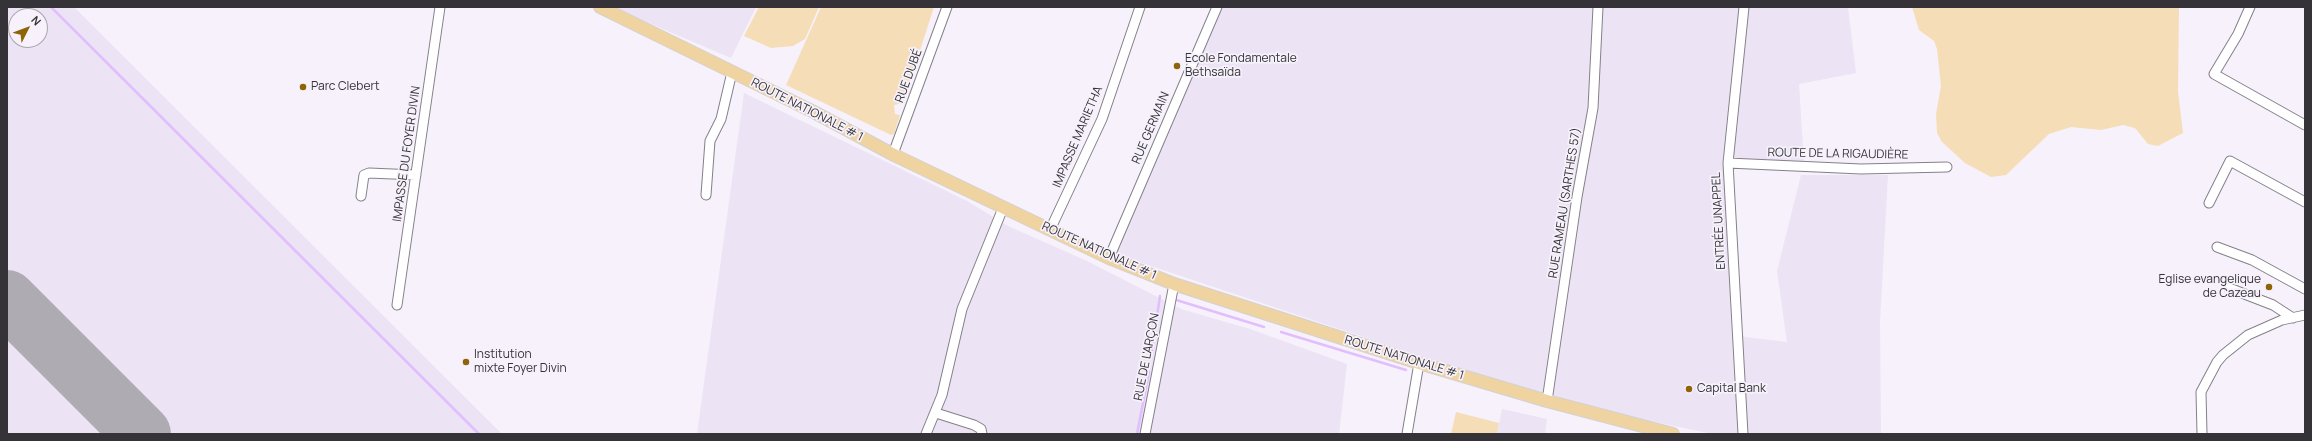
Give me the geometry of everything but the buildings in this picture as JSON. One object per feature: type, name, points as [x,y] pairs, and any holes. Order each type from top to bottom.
[{"type":"main road","name":"ROUTE NATIONALE # 1","points":[[600,7],[1003,208],[1109,258],[1174,284],[1419,363],[1650,432],[1673,434]]},
{"type":"street","name":"IMPASSE DU FOYER DIVIN","points":[[398,305],[440,7]]},
{"type":"street","name":"RUE DUBÉ","points":[[893,154],[947,7]]},
{"type":"street","name":"IMPASSE MARIETHA","points":[[1050,230],[1102,119],[1140,7]]},
{"type":"street","name":"RUE GERMAIN","points":[[1109,258],[1217,7]]},
{"type":"street","name":"RUE RAMEAU (SARTHES 57)","points":[[1547,401],[1577,197],[1593,108],[1598,7]]},
{"type":"street","name":"ENTRÉE UNAPPEL","points":[[1743,434],[1728,163],[1744,7]]},
{"type":"street","points":[[2250,7],[2238,34],[2214,74],[2305,125]]},
{"type":"street","points":[[706,195],[710,141],[721,119],[732,72]]},
{"type":"street","points":[[2209,203],[2227,162],[2232,161],[2305,202]]},
{"type":"street","name":"ROUTE DE LA RIGAUDIÈRE","points":[[1728,163],[1862,169],[1947,167]]},
{"type":"street","points":[[361,196],[364,175],[369,173],[416,175]]},
{"type":"street","points":[[926,434],[936,413],[962,309],[1003,208]]},
{"type":"street","points":[[2217,246],[2252,260],[2305,289]]},
{"type":"street","name":"RUE DE L'ARÇON","points":[[1145,434],[1174,284]]},
{"type":"street","points":[[2229,288],[2273,304],[2293,318]]},
{"type":"street","points":[[2202,434],[2201,392],[2217,362],[2248,335],[2282,320],[2305,315]]},
{"type":"street","points":[[1407,434],[1419,363]]},
{"type":"street","points":[[936,413],[974,425],[981,429],[982,434]]},
{"type":"shaded area","points":[[7,7],[74,7],[502,434],[7,434]]},
{"type":"shaded area","points":[[611,7],[756,7],[731,58]]},
{"type":"shaded area","points":[[759,7],[819,7],[805,39],[793,46],[771,48],[744,36]]},
{"type":"shaded area","points":[[821,7],[934,7],[903,103],[894,105],[895,114],[900,115],[894,134],[891,135],[786,85]]},
{"type":"shaded area","points":[[1221,7],[1848,7],[1856,73],[1799,84],[1804,163],[1723,159],[1732,332],[1745,337],[1787,342],[1777,271],[1801,175],[1888,175],[1880,322],[1881,434],[1713,434],[1558,402],[1115,254]]},
{"type":"shaded area","points":[[1912,7],[2179,7],[2178,91],[2183,133],[2158,146],[2148,144],[2135,128],[2123,125],[2101,130],[2071,127],[2049,134],[2006,175],[1991,177],[1965,163],[1942,142],[1937,133],[1936,114],[1941,86],[1937,49],[1934,41],[1919,30]]},
{"type":"shaded area","points":[[744,93],[967,201],[1008,226],[1087,261],[1181,309],[1250,329],[1347,364],[1339,434],[697,434]]},
{"type":"shaded area","points":[[1502,409],[1547,419],[1545,434],[1497,434]]},
{"type":"shaded area","points":[[1456,412],[1499,423],[1497,434],[1451,434]]},
{"type":"waterway","points":[[51,7],[479,434]]},
{"type":"waterway","points":[[1152,350],[1160,296]]},
{"type":"waterway","points":[[1173,299],[1264,327]]},
{"type":"waterway","points":[[1281,332],[1406,370]]},
{"type":"waterway","points":[[1137,434],[1149,372]]},
{"type":"runway","points":[[7,299],[142,434]]},
{"type":"place","name":"Ecole Fondamentale Bethsaïda","points":[[1177,66]]},
{"type":"place","name":"Parc Clebert","points":[[303,87]]},
{"type":"place","name":"Eglise evangelique de Cazeau","points":[[2269,287]]},
{"type":"place","name":"Institution mixte Foyer Divin","points":[[466,362]]},
{"type":"place","name":"Capital Bank","points":[[1689,389]]}]
